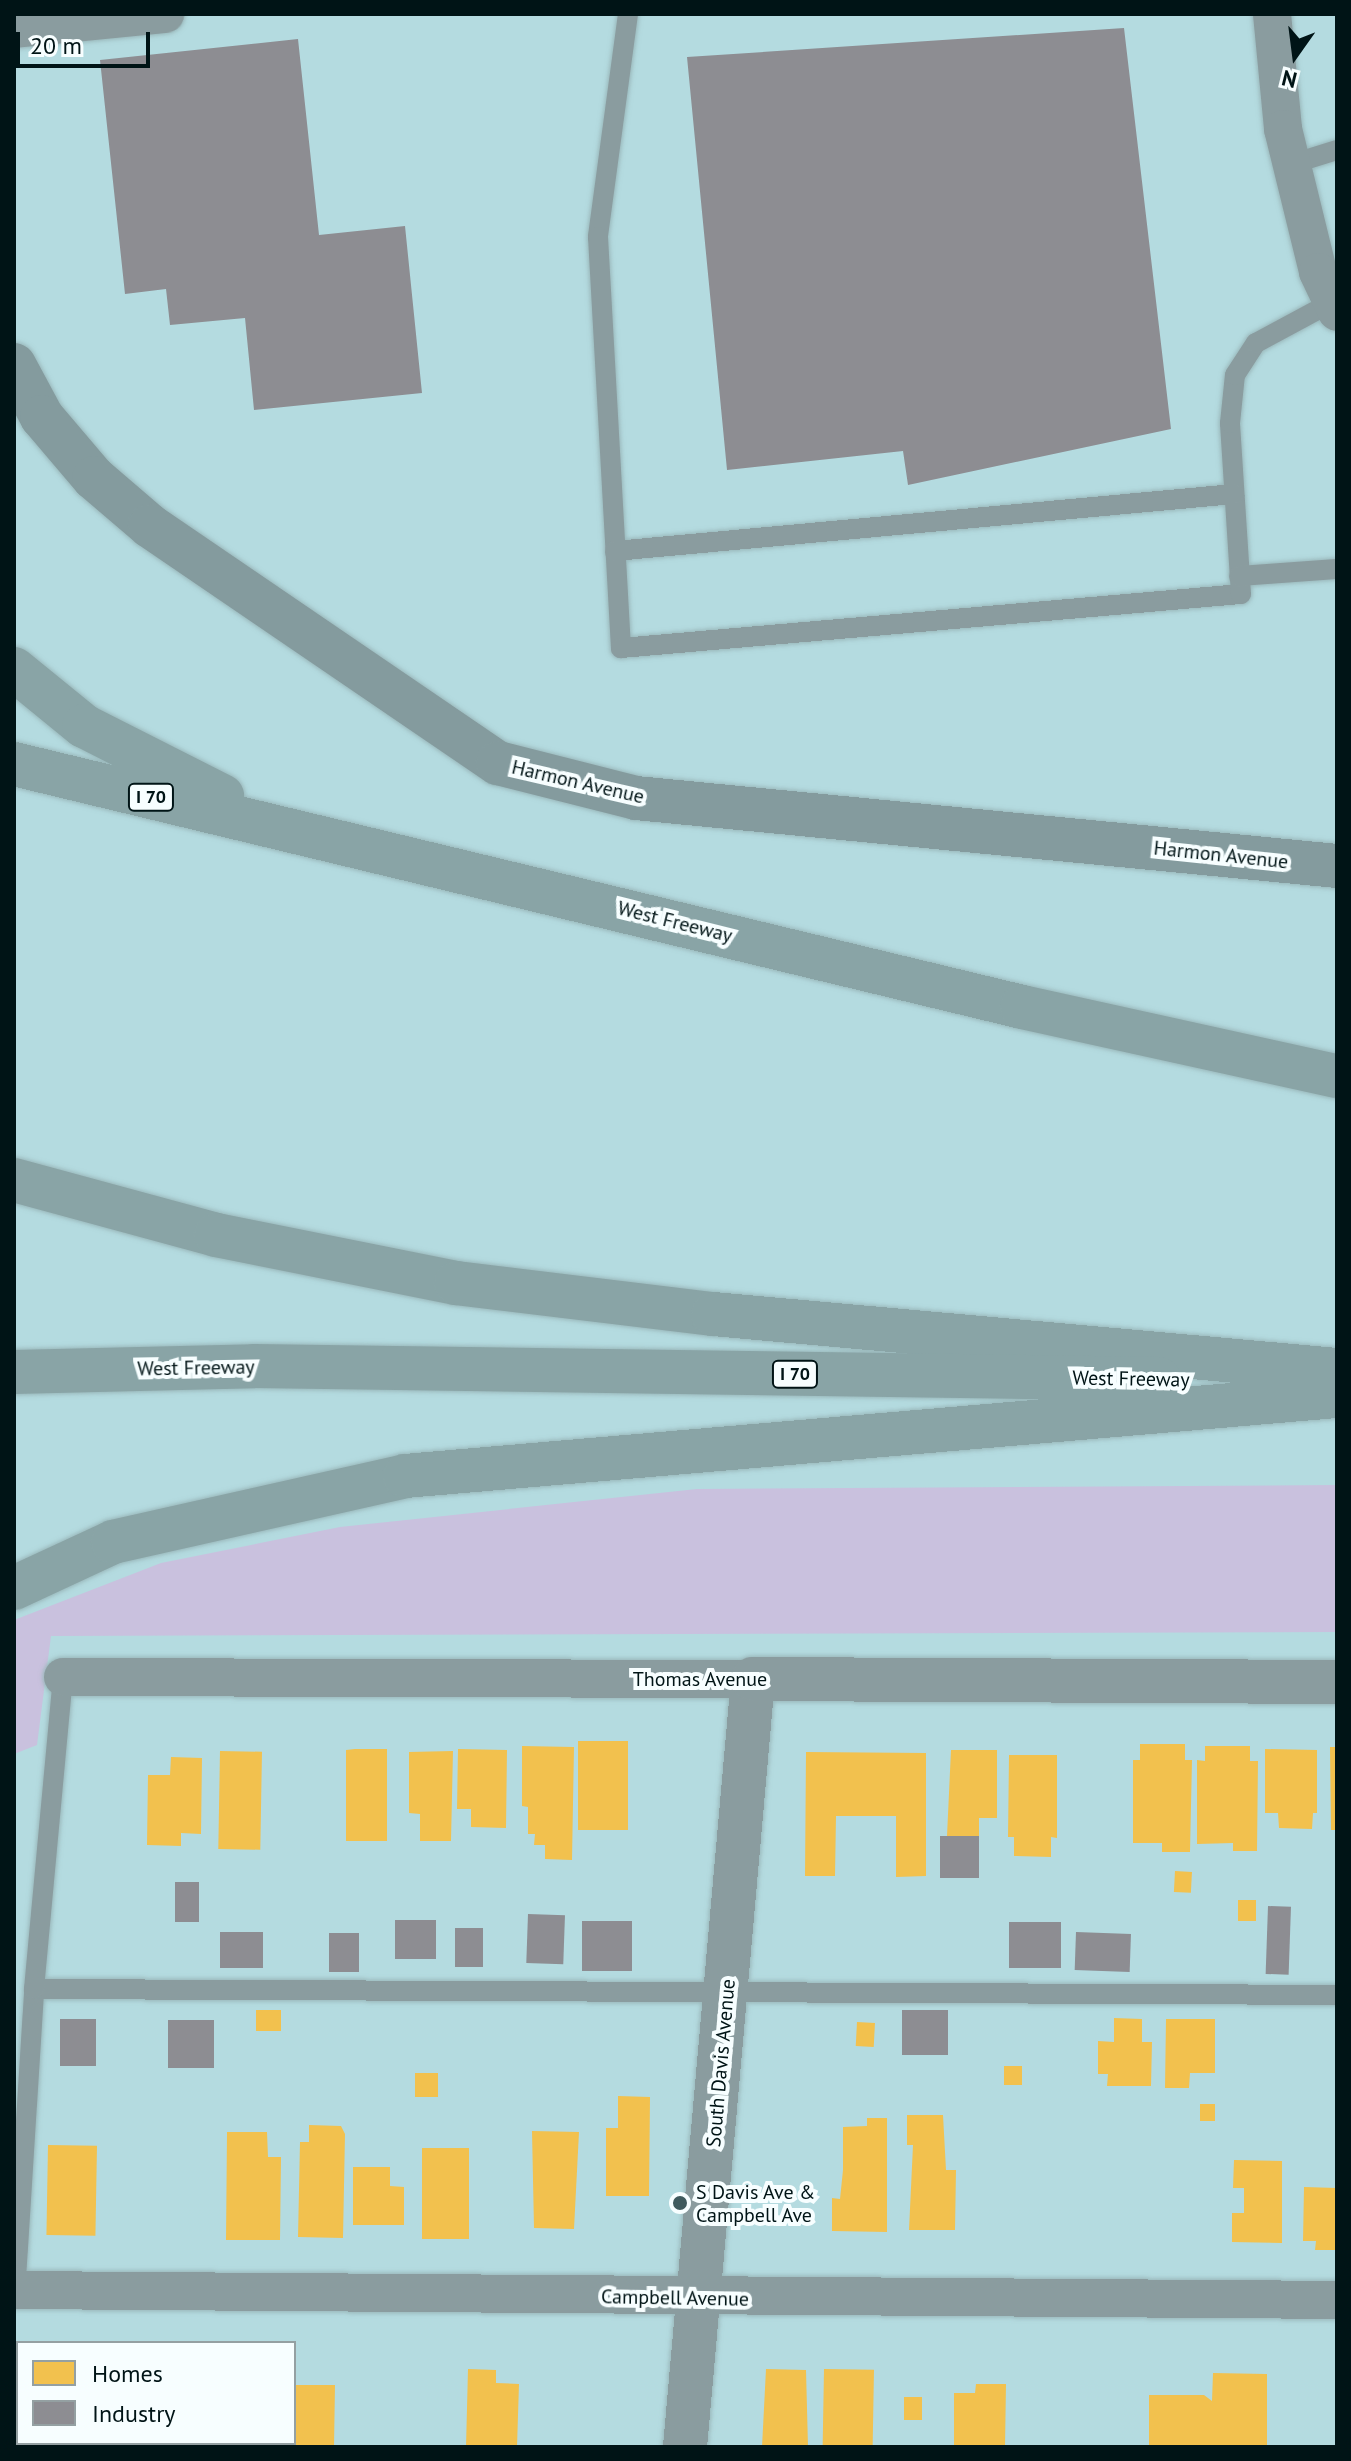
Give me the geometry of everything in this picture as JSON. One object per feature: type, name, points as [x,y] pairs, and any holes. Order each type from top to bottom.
[{"type":"highway","points":[[14,669],[84,726],[288,829]]},
{"type":"highway","name":"West Freeway","points":[[14,764],[1022,1007],[1337,1076]]},
{"type":"highway","points":[[14,1180],[216,1235],[456,1283],[713,1314],[1337,1370]]},
{"type":"highway","name":"West Freeway","points":[[14,1372],[254,1366],[1337,1382]]},
{"type":"highway","points":[[14,1588],[113,1542],[405,1476],[1337,1396]]},
{"type":"main road","name":"Harmon Avenue","points":[[14,365],[42,417],[73,454],[150,526],[498,763],[636,798],[1337,866]]},
{"type":"street","points":[[14,29],[165,14]]},
{"type":"street","points":[[1272,14],[1292,164],[1318,272],[1335,307]]},
{"type":"street","name":"Thomas Avenue","points":[[63,1677],[1337,1682]]},
{"type":"street","name":"South Davis Avenue","points":[[685,2447],[728,1991],[753,1679]]},
{"type":"street","name":"Campbell Avenue","points":[[14,2294],[1337,2300]]},
{"type":"lane","points":[[628,14],[598,237],[621,648],[1241,594],[1230,423],[1235,375],[1256,343],[1335,307]]},
{"type":"lane","points":[[1292,164],[1337,150]]},
{"type":"lane","points":[[615,551],[1234,494]]},
{"type":"lane","points":[[1239,576],[1337,569]]},
{"type":"lane","points":[[14,2294],[34,1989],[63,1677]]},
{"type":"lane","points":[[34,1989],[1337,1995]]},
{"type":"shaded area","points":[[1337,1485],[1337,1632],[51,1636],[37,1745],[14,1754],[14,1620],[161,1563],[340,1527],[697,1489]]},
{"type":"building: Homes","points":[[578,1741],[628,1741],[628,1830],[578,1830]]},
{"type":"building: Homes","points":[[1140,1744],[1185,1744],[1185,1760],[1192,1760],[1190,1852],[1162,1852],[1162,1843],[1133,1843],[1133,1760],[1140,1760]]},
{"type":"building: Homes","points":[[522,1746],[574,1747],[572,1860],[545,1859],[545,1845],[534,1845],[535,1834],[528,1834],[528,1807],[522,1806]]},
{"type":"building: Homes","points":[[1205,1746],[1250,1746],[1250,1761],[1258,1761],[1257,1851],[1233,1851],[1233,1843],[1197,1844],[1197,1760],[1205,1761]]},
{"type":"building: Homes","points":[[1330,1747],[1337,1747],[1337,1830],[1331,1830]]},
{"type":"building: Homes","points":[[387,1749],[387,1841],[346,1841],[346,1750]]},
{"type":"building: Homes","points":[[458,1749],[507,1750],[506,1828],[471,1827],[471,1809],[457,1809]]},
{"type":"building: Homes","points":[[1265,1749],[1317,1750],[1317,1813],[1313,1813],[1312,1829],[1279,1828],[1278,1813],[1265,1813]]},
{"type":"building: Homes","points":[[951,1750],[997,1750],[997,1818],[979,1818],[979,1836],[947,1836]]},
{"type":"building: Homes","points":[[220,1751],[262,1752],[260,1850],[218,1849]]},
{"type":"building: Homes","points":[[453,1751],[451,1841],[420,1841],[420,1814],[409,1813],[409,1752]]},
{"type":"building: Homes","points":[[806,1752],[926,1753],[926,1876],[896,1877],[896,1816],[836,1816],[835,1876],[805,1876]]},
{"type":"building: Homes","points":[[1009,1755],[1057,1755],[1057,1838],[1051,1837],[1051,1857],[1014,1856],[1014,1837],[1008,1837]]},
{"type":"building: Homes","points":[[171,1757],[202,1758],[201,1834],[181,1833],[181,1846],[147,1845],[148,1775],[170,1775]]},
{"type":"building: Homes","points":[[1175,1871],[1192,1872],[1191,1893],[1174,1892]]},
{"type":"building: Homes","points":[[1238,1900],[1256,1900],[1256,1921],[1238,1921]]},
{"type":"building: Homes","points":[[256,2010],[281,2010],[281,2031],[256,2031]]},
{"type":"building: Homes","points":[[1114,2018],[1142,2019],[1142,2042],[1152,2042],[1151,2086],[1107,2086],[1108,2074],[1098,2074],[1098,2041],[1114,2042]]},
{"type":"building: Homes","points":[[1166,2019],[1215,2019],[1215,2073],[1190,2073],[1189,2088],[1165,2088]]},
{"type":"building: Homes","points":[[857,2022],[875,2023],[874,2047],[856,2046]]},
{"type":"building: Homes","points":[[1004,2066],[1022,2066],[1022,2085],[1004,2085]]},
{"type":"building: Homes","points":[[415,2073],[438,2073],[438,2097],[415,2097]]},
{"type":"building: Homes","points":[[618,2096],[650,2097],[649,2196],[606,2196],[606,2128],[618,2128]]},
{"type":"building: Homes","points":[[1200,2104],[1215,2104],[1215,2121],[1200,2121]]},
{"type":"building: Homes","points":[[907,2115],[943,2115],[946,2170],[956,2170],[955,2230],[909,2230],[913,2145],[907,2145]]},
{"type":"building: Homes","points":[[867,2118],[887,2118],[887,2232],[832,2231],[832,2198],[840,2199],[843,2127],[867,2126]]},
{"type":"building: Homes","points":[[309,2125],[341,2126],[345,2134],[343,2238],[298,2237],[300,2142],[309,2142]]},
{"type":"building: Homes","points":[[532,2131],[579,2132],[574,2229],[534,2228]]},
{"type":"building: Homes","points":[[227,2132],[267,2132],[268,2157],[281,2157],[280,2240],[226,2240]]},
{"type":"building: Homes","points":[[48,2145],[97,2146],[95,2236],[46,2235]]},
{"type":"building: Homes","points":[[422,2148],[469,2148],[469,2239],[422,2239]]},
{"type":"building: Homes","points":[[1234,2160],[1282,2161],[1282,2243],[1232,2242],[1232,2213],[1244,2213],[1244,2188],[1233,2188]]},
{"type":"building: Homes","points":[[353,2167],[390,2167],[390,2186],[404,2187],[404,2225],[353,2225]]},
{"type":"building: Homes","points":[[1304,2187],[1337,2188],[1337,2250],[1315,2250],[1316,2241],[1303,2241]]},
{"type":"building: Homes","points":[[468,2369],[496,2370],[496,2383],[519,2384],[517,2447],[466,2447]]},
{"type":"building: Homes","points":[[766,2369],[806,2370],[808,2447],[762,2447]]},
{"type":"building: Homes","points":[[824,2369],[874,2370],[873,2447],[823,2447]]},
{"type":"building: Homes","points":[[1213,2373],[1267,2374],[1267,2447],[1149,2447],[1149,2395],[1204,2395],[1212,2401]]},
{"type":"building: Homes","points":[[976,2384],[1006,2384],[1005,2447],[954,2447],[954,2393],[975,2393]]},
{"type":"building: Homes","points":[[296,2385],[335,2385],[334,2447],[288,2447],[296,2445]]},
{"type":"building: Homes","points":[[904,2397],[922,2397],[922,2420],[904,2420]]},
{"type":"building: Homes","points":[[169,2445],[213,2445],[213,2447]]},
{"type":"building: Industry","points":[[1124,28],[1171,429],[908,485],[903,451],[727,470],[687,57]]},
{"type":"building: Industry","points":[[298,39],[319,235],[405,226],[422,393],[254,410],[245,318],[170,325],[166,289],[125,294],[100,60]]},
{"type":"building: Industry","points":[[940,1836],[979,1836],[979,1878],[940,1878]]},
{"type":"building: Industry","points":[[175,1882],[199,1882],[199,1922],[175,1922]]},
{"type":"building: Industry","points":[[1268,1906],[1291,1907],[1289,1975],[1266,1974]]},
{"type":"building: Industry","points":[[528,1914],[565,1915],[563,1964],[526,1963]]},
{"type":"building: Industry","points":[[395,1920],[436,1920],[436,1959],[395,1959]]},
{"type":"building: Industry","points":[[582,1921],[632,1921],[632,1971],[582,1971]]},
{"type":"building: Industry","points":[[1009,1922],[1061,1922],[1061,1968],[1009,1968]]},
{"type":"building: Industry","points":[[455,1928],[483,1928],[483,1967],[455,1967]]},
{"type":"building: Industry","points":[[220,1932],[263,1932],[263,1968],[220,1968]]},
{"type":"building: Industry","points":[[1076,1932],[1131,1934],[1130,1972],[1075,1970]]},
{"type":"building: Industry","points":[[329,1933],[359,1933],[359,1972],[329,1972]]},
{"type":"building: Industry","points":[[902,2010],[948,2010],[948,2055],[902,2055]]},
{"type":"building: Industry","points":[[60,2019],[96,2019],[96,2066],[60,2066]]},
{"type":"building: Industry","points":[[168,2020],[214,2020],[214,2068],[168,2068]]},
{"type":"place","name":"S Davis Ave & Campbell Ave","points":[[680,2203]]}]
